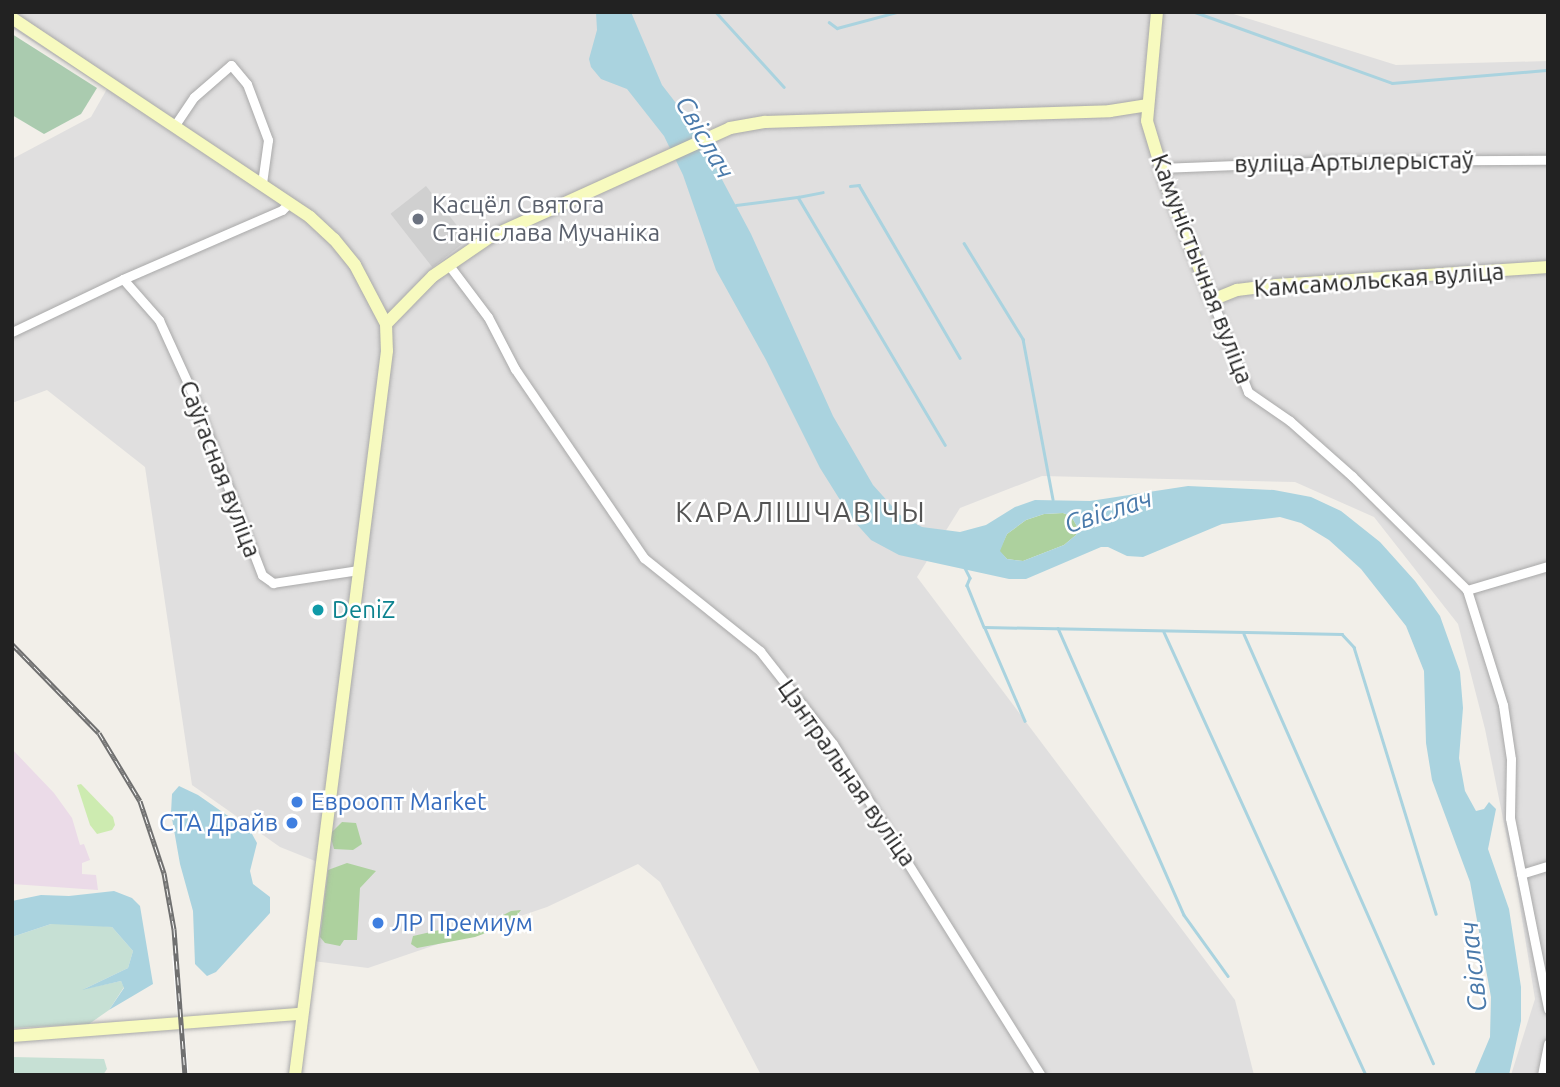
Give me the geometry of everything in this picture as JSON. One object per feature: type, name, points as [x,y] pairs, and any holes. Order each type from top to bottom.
[{"type":"main road","name":"Камуністычная вуліца","points":[[1157,12],[1147,121],[1160,168],[1212,300]]},
{"type":"main road","points":[[12,18],[262,183],[323,228],[350,258],[386,324],[387,351],[295,1075]]},
{"type":"main road","points":[[386,324],[414,292],[448,264],[499,232],[719,133],[765,122],[1110,111],[1147,105]]},
{"type":"main road","name":"Камсамольская вуліца","points":[[1212,300],[1237,290],[1276,285],[1548,267]]},
{"type":"main road","points":[[12,1036],[301,1014]]},
{"type":"street","points":[[175,125],[194,97],[231,65],[247,84],[268,140],[262,183]]},
{"type":"street","name":"вуліца Артылерыстаў","points":[[1160,168],[1331,161],[1548,160]]},
{"type":"street","points":[[12,332],[123,279],[282,210],[290,202]]},
{"type":"street","name":"Цэнтральная вуліца","points":[[448,264],[488,317],[515,369],[644,558],[760,650],[833,744],[1041,1075]]},
{"type":"street","name":"Саўгасная вуліца","points":[[123,279],[159,320],[191,390],[262,575],[273,583],[359,570]]},
{"type":"street","name":"Камуністычная вуліца","points":[[1212,300],[1248,391],[1290,421],[1344,469],[1467,590],[1503,705],[1511,760],[1510,818],[1548,1009]]},
{"type":"street","points":[[1467,590],[1548,566]]},
{"type":"street","points":[[1521,874],[1548,866]]},
{"type":"street","points":[[1542,1075],[1548,1044]]},
{"type":"shaded area","points":[[12,12],[1227,12],[1396,65],[1548,61],[1548,1075],[1511,1075],[1535,999],[1517,888],[1485,729],[1458,624],[1374,517],[1295,482],[1042,476],[960,508],[917,577],[1235,1000],[1254,1075],[761,1075],[660,882],[638,864],[547,907],[368,968],[313,961],[325,865],[280,847],[192,785],[145,467],[47,390],[12,403],[12,159],[91,117],[107,89],[12,28]]},
{"type":"shaded area","points":[[426,186],[468,240],[432,267],[391,214]]},
{"type":"shaded area","points":[[12,749],[54,793],[72,818],[80,845],[84,844],[90,860],[82,863],[82,874],[96,875],[98,890],[12,884]]},
{"type":"green space","points":[[12,34],[97,88],[81,114],[44,134],[12,115]]},
{"type":"green space","points":[[1063,513],[1071,516],[1078,528],[1076,535],[1064,545],[1023,561],[1007,559],[999,551],[1007,534],[1026,520],[1044,514]]},
{"type":"green space","points":[[81,784],[113,817],[115,825],[112,830],[97,834],[90,825],[77,785]]},
{"type":"green space","points":[[342,822],[356,823],[362,844],[353,850],[334,849],[330,834]]},
{"type":"green space","points":[[347,863],[376,871],[360,888],[357,940],[344,940],[340,946],[325,943],[320,937],[328,870]]},
{"type":"green space","points":[[521,910],[510,924],[475,937],[417,948],[411,944],[413,936],[466,924],[484,925],[511,911]]},
{"type":"green space","points":[[80,923],[112,927],[133,951],[128,968],[84,989],[121,981],[124,987],[109,1010],[89,1024],[12,1028],[12,937],[51,924]]},
{"type":"green space","points":[[12,1057],[104,1059],[107,1069],[103,1075],[12,1075]]},
{"type":"water","name":"Свіслач","points":[[596,12],[631,12],[662,85],[693,125],[751,234],[833,416],[873,485],[900,515],[922,527],[960,532],[986,525],[1015,507],[1035,500],[1090,501],[1188,486],[1274,490],[1311,497],[1341,511],[1380,542],[1415,581],[1440,616],[1460,672],[1463,708],[1459,758],[1465,791],[1476,811],[1484,809],[1489,802],[1496,809],[1488,849],[1509,909],[1521,987],[1521,1021],[1509,1075],[1474,1075],[1490,1037],[1491,997],[1470,882],[1432,780],[1426,743],[1424,671],[1406,626],[1361,569],[1329,540],[1301,523],[1280,517],[1222,524],[1143,557],[1127,556],[1108,547],[1101,547],[1026,579],[1009,579],[899,555],[871,540],[852,519],[820,468],[766,360],[716,270],[683,175],[664,136],[627,89],[601,79],[591,67],[589,59],[597,30]],"holes":[[[1063,513],[1071,516],[1078,528],[1076,535],[1064,545],[1023,561],[1007,559],[1000,551],[1007,534],[1026,520],[1044,514]]]},
{"type":"water","points":[[179,786],[198,795],[251,832],[257,843],[250,871],[253,884],[270,897],[270,913],[216,972],[207,976],[195,964],[193,911],[180,864],[171,813],[172,794]]},
{"type":"water","points":[[114,891],[132,898],[140,906],[153,984],[109,1010],[124,988],[121,981],[82,990],[128,968],[133,951],[112,927],[51,924],[12,937],[12,901],[41,895],[69,896]]},
{"type":"pier","points":[[178,955],[188,1075],[182,1075],[172,956]]},
{"type":"waterway","points":[[716,12],[784,87]]},
{"type":"waterway","points":[[829,22],[837,28],[897,12]]},
{"type":"waterway","points":[[1195,12],[1392,83],[1548,70]]},
{"type":"waterway","points":[[850,186],[859,185],[960,358]]},
{"type":"waterway","points":[[798,197],[823,192]]},
{"type":"waterway","points":[[736,205],[798,197],[945,445]]},
{"type":"waterway","points":[[964,243],[1023,339],[1053,499]]},
{"type":"waterway","points":[[965,568],[970,578],[967,585],[984,627],[1342,634],[1354,647],[1436,914]]},
{"type":"waterway","points":[[985,628],[1025,721]]},
{"type":"waterway","points":[[1058,628],[1184,915],[1228,976]]},
{"type":"waterway","points":[[1164,632],[1366,1075]]},
{"type":"waterway","points":[[1244,634],[1433,1063]]},
{"type":"railway","points":[[12,644],[99,733],[140,801],[164,873],[174,929],[185,1075]]},
{"type":"place","name":"Касцёл Святога Станіслава Мучаніка","points":[[418,219]]},
{"type":"place","name":"DeniZ","points":[[318,610]]},
{"type":"place","name":"Евроопт Market","points":[[297,802]]},
{"type":"place","name":"СТА Драйв","points":[[292,823]]},
{"type":"place","name":"ЛР Премиум","points":[[378,923]]},
{"type":"district","name":"КАРАЛІШЧАВІЧЫ","points":[[801,512]]}]
